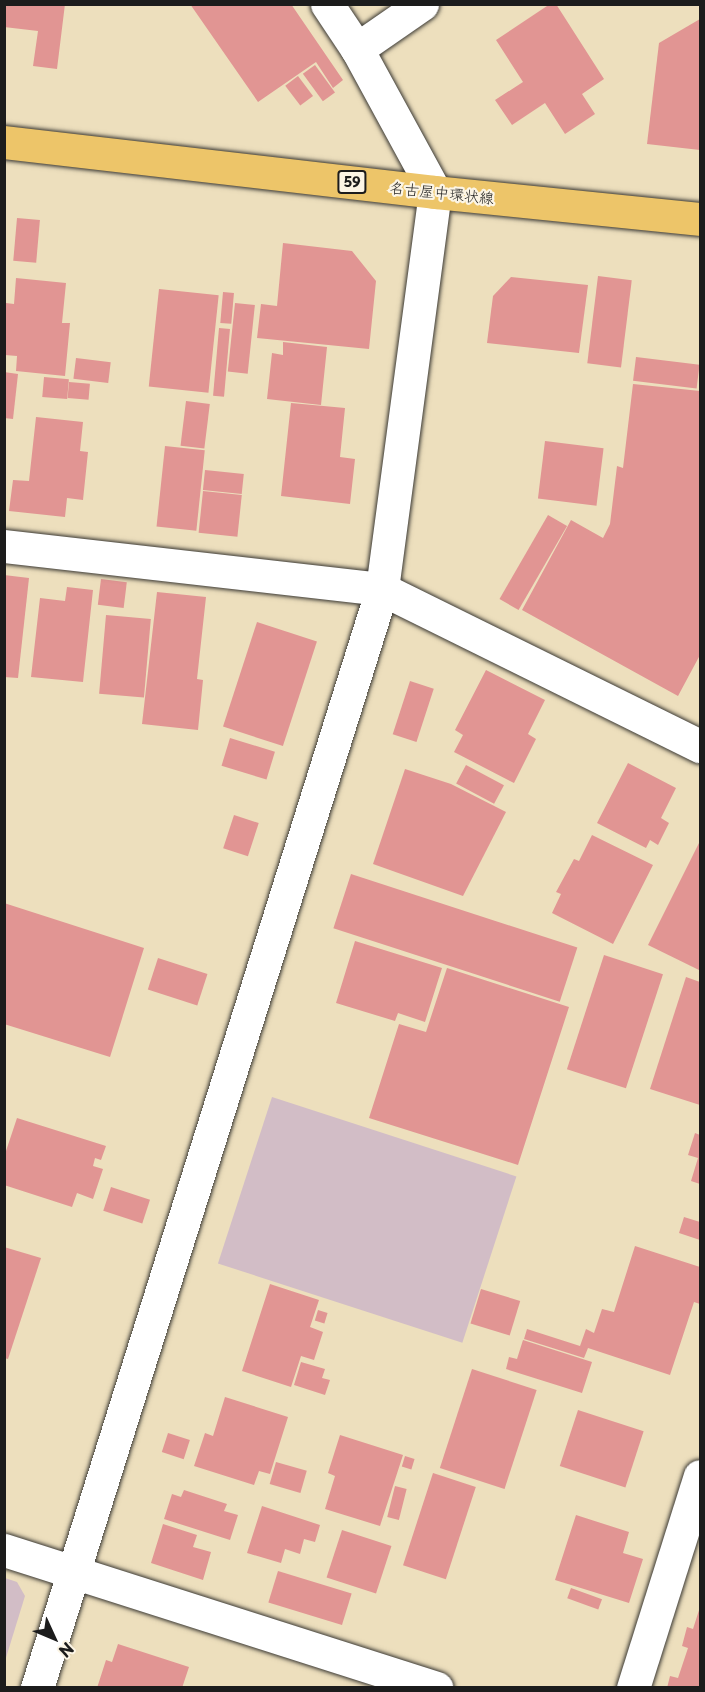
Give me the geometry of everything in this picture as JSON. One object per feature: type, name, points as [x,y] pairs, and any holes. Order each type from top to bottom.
[{"type":"main road","name":"名古屋中環状線","points":[[4,142],[435,192],[700,219]]},
{"type":"street","points":[[37,1688],[382,589],[435,192],[357,49],[327,4]]},
{"type":"street","points":[[357,49],[422,4]]},
{"type":"street","points":[[4,546],[382,589],[700,746]]},
{"type":"street","points":[[633,1688],[700,1476]]},
{"type":"street","points":[[4,1550],[74,1570],[437,1688]]},
{"type":"shaded area","points":[[272,1097],[516,1176],[462,1343],[218,1263]]},
{"type":"shaded area","points":[[5,1578],[17,1582],[25,1596],[5,1661]]},
{"type":"building","points":[[4,4],[65,4],[57,69],[33,66],[38,31],[4,27]]},
{"type":"building","points":[[190,4],[291,4],[343,80],[333,88],[316,62],[258,102]]},
{"type":"building","points":[[550,4],[556,4],[604,79],[582,94],[595,114],[565,134],[545,103],[512,125],[495,100],[523,82],[496,40]]},
{"type":"building","points":[[700,19],[700,150],[647,144],[659,43]]},
{"type":"building","points":[[315,65],[335,93],[323,101],[303,74]]},
{"type":"building","points":[[298,76],[313,96],[300,106],[285,86]]},
{"type":"building","points":[[17,218],[40,220],[36,263],[13,261]]},
{"type":"building","points":[[283,243],[352,251],[376,281],[369,349],[257,338],[261,304],[277,306]]},
{"type":"building","points":[[598,276],[632,280],[621,367],[587,363]]},
{"type":"building","points":[[511,277],[588,285],[579,353],[487,343],[493,296]]},
{"type":"building","points":[[16,278],[66,283],[62,323],[70,323],[65,376],[16,371],[17,356],[5,355],[6,303],[14,304]]},
{"type":"building","points":[[159,289],[219,295],[208,393],[149,386]]},
{"type":"building","points":[[223,292],[234,293],[231,324],[220,323]]},
{"type":"building","points":[[235,303],[255,305],[248,374],[228,372]]},
{"type":"building","points":[[219,328],[230,329],[224,397],[213,396]]},
{"type":"building","points":[[283,342],[327,347],[321,405],[267,399],[272,353],[283,355]]},
{"type":"building","points":[[636,357],[700,365],[697,389],[633,381]]},
{"type":"building","points":[[76,358],[111,362],[108,383],[73,379]]},
{"type":"building","points":[[4,372],[18,374],[13,419],[4,418]]},
{"type":"building","points":[[44,377],[69,379],[67,399],[42,397]]},
{"type":"building","points":[[69,382],[90,384],[89,400],[68,398]]},
{"type":"building","points":[[633,384],[700,391],[700,655],[678,696],[522,610],[571,520],[603,538],[610,524],[617,466],[623,468]]},
{"type":"building","points":[[186,401],[210,404],[204,449],[181,446]]},
{"type":"building","points":[[291,403],[345,408],[340,457],[355,459],[350,504],[281,496]]},
{"type":"building","points":[[36,417],[83,422],[80,451],[88,452],[83,500],[67,498],[65,517],[9,511],[13,480],[29,481]]},
{"type":"building","points":[[545,441],[604,448],[596,506],[538,499]]},
{"type":"building","points":[[165,446],[205,450],[196,531],[157,527]]},
{"type":"building","points":[[205,470],[244,474],[242,494],[203,490]]},
{"type":"building","points":[[203,491],[242,495],[237,537],[199,533]]},
{"type":"building","points":[[548,515],[567,526],[519,610],[500,599]]},
{"type":"building","points":[[4,575],[29,578],[18,678],[4,677]]},
{"type":"building","points":[[101,579],[127,582],[124,608],[98,605]]},
{"type":"building","points":[[67,587],[93,590],[83,682],[31,677],[40,598],[65,601]]},
{"type":"building","points":[[157,592],[206,597],[197,679],[203,680],[198,730],[142,724]]},
{"type":"building","points":[[106,615],[151,619],[144,698],[99,694]]},
{"type":"building","points":[[257,622],[317,641],[283,746],[223,727]]},
{"type":"building","points":[[486,670],[545,700],[528,734],[536,739],[514,783],[454,752],[463,735],[455,730]]},
{"type":"building","points":[[410,681],[434,689],[416,742],[393,734]]},
{"type":"building","points":[[230,738],[275,752],[266,779],[222,766]]},
{"type":"building","points":[[628,763],[676,788],[661,818],[669,823],[658,845],[650,840],[646,848],[597,823]]},
{"type":"building","points":[[466,765],[504,785],[494,804],[456,784]]},
{"type":"building","points":[[405,769],[451,784],[506,812],[463,896],[373,864]]},
{"type":"building","points":[[234,815],[259,823],[248,856],[223,848]]},
{"type":"building","points":[[592,835],[653,865],[613,944],[552,913],[561,894],[556,892],[574,859],[579,861]]},
{"type":"building","points":[[700,841],[700,968],[699,970],[648,945]]},
{"type":"building","points":[[351,874],[577,948],[560,1002],[333,928]]},
{"type":"building","points":[[4,903],[144,948],[110,1057],[4,1024]]},
{"type":"building","points":[[355,941],[442,968],[425,1022],[398,1013],[395,1021],[336,1003]]},
{"type":"building","points":[[604,955],[663,974],[626,1088],[567,1069]]},
{"type":"building","points":[[158,958],[207,974],[197,1005],[148,989]]},
{"type":"building","points":[[447,968],[569,1007],[518,1165],[369,1118],[399,1024],[426,1032]]},
{"type":"building","points":[[686,977],[700,982],[700,1105],[650,1089]]},
{"type":"building","points":[[17,1118],[106,1146],[101,1160],[95,1158],[93,1166],[103,1169],[93,1199],[77,1193],[72,1207],[4,1185],[4,1157]]},
{"type":"building","points":[[695,1133],[700,1135],[700,1184],[691,1181],[698,1158],[688,1155]]},
{"type":"building","points":[[111,1187],[150,1200],[142,1223],[103,1211]]},
{"type":"building","points":[[684,1217],[700,1222],[700,1240],[679,1233]]},
{"type":"building","points":[[635,1246],[700,1267],[700,1304],[694,1302],[670,1375],[588,1348],[584,1358],[524,1339],[527,1329],[580,1346],[586,1329],[594,1333],[602,1309],[614,1312]]},
{"type":"building","points":[[4,1247],[41,1258],[8,1359],[4,1358]]},
{"type":"building","points":[[270,1284],[319,1300],[310,1327],[323,1332],[314,1360],[301,1356],[291,1387],[242,1371]]},
{"type":"building","points":[[481,1289],[520,1301],[510,1335],[470,1323]]},
{"type":"building","points":[[318,1310],[328,1313],[324,1323],[315,1321]]},
{"type":"building","points":[[523,1340],[592,1362],[582,1393],[506,1369],[509,1357],[517,1359]]},
{"type":"building","points":[[301,1362],[325,1369],[322,1378],[330,1380],[325,1395],[294,1385]]},
{"type":"building","points":[[472,1369],[537,1390],[505,1489],[440,1468]]},
{"type":"building","points":[[225,1397],[288,1417],[270,1474],[259,1471],[254,1485],[194,1466],[205,1433],[213,1436]]},
{"type":"building","points":[[578,1410],[644,1431],[625,1487],[560,1466]]},
{"type":"building","points":[[168,1433],[190,1440],[184,1459],[162,1452]]},
{"type":"building","points":[[340,1435],[403,1455],[380,1526],[325,1509],[335,1476],[328,1473]]},
{"type":"building","points":[[405,1456],[415,1459],[411,1469],[402,1467]]},
{"type":"building","points":[[276,1462],[307,1471],[300,1493],[270,1484]]},
{"type":"building","points":[[433,1473],[476,1487],[446,1579],[403,1565]]},
{"type":"building","points":[[395,1486],[407,1489],[399,1520],[387,1517]]},
{"type":"building","points":[[184,1490],[227,1504],[224,1511],[238,1515],[230,1540],[164,1519],[172,1494],[181,1497]]},
{"type":"building","points":[[262,1506],[320,1525],[315,1542],[304,1539],[300,1554],[285,1549],[281,1563],[247,1553]]},
{"type":"building","points":[[576,1515],[629,1532],[623,1553],[643,1559],[629,1603],[555,1580]]},
{"type":"building","points":[[163,1524],[197,1535],[193,1547],[211,1552],[203,1580],[151,1563]]},
{"type":"building","points":[[342,1530],[391,1546],[376,1594],[327,1578]]},
{"type":"building","points":[[278,1571],[352,1594],[342,1625],[268,1603]]},
{"type":"building","points":[[571,1588],[602,1599],[598,1610],[567,1598]]},
{"type":"building","points":[[700,1607],[700,1688],[667,1688],[670,1676],[678,1678],[688,1648],[682,1646],[687,1627],[693,1629]]},
{"type":"building","points":[[118,1644],[189,1667],[182,1688],[97,1688],[106,1660],[112,1662]]}]
